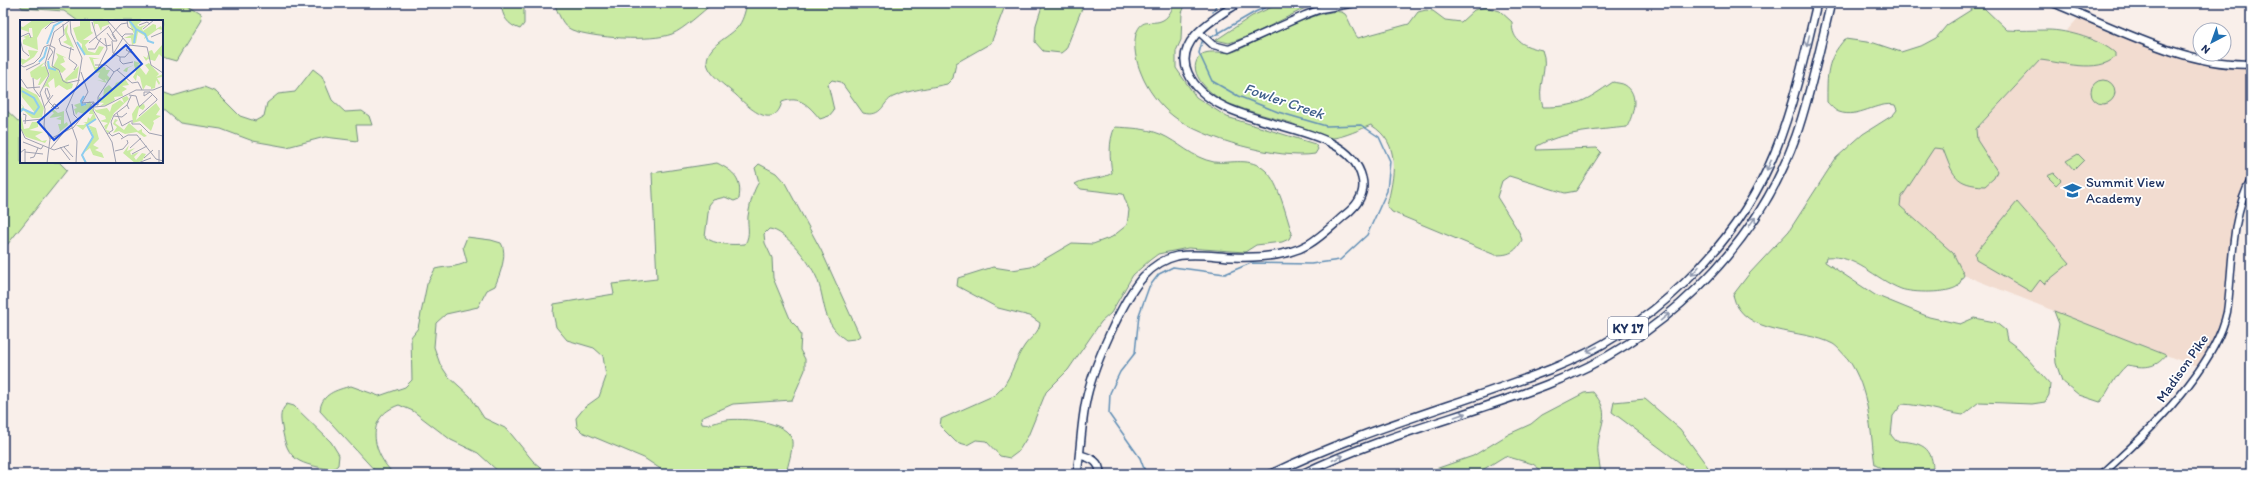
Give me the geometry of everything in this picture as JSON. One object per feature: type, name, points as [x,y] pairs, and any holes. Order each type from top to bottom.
[{"type":"main road","points":[[1077,474],[1086,398],[1093,375],[1111,333],[1136,286],[1152,267],[1167,259],[1179,256],[1257,257],[1302,248],[1315,240],[1348,213],[1355,206],[1362,192],[1363,181],[1360,171],[1355,162],[1340,150],[1320,138],[1222,106],[1197,87],[1186,69],[1185,59],[1190,40],[1238,3]]},
{"type":"main road","name":"KY 17","points":[[1271,474],[1301,459],[1366,433],[1552,369],[1622,333],[1671,294],[1689,278],[1726,236],[1764,176],[1785,126],[1796,89],[1817,3]]},
{"type":"main road","name":"KY 17","points":[[1302,474],[1380,442],[1547,385],[1583,369],[1629,344],[1683,302],[1718,266],[1741,237],[1767,199],[1777,179],[1796,136],[1831,3]]},
{"type":"main road","points":[[2054,3],[2181,54],[2204,60],[2251,64]]},
{"type":"main road","points":[[1080,455],[1094,460],[1099,465],[1100,474]]},
{"type":"street","points":[[1199,32],[1213,45],[1229,50],[1305,14],[1321,9],[1356,3]]},
{"type":"street","name":"Madison Pike","points":[[2102,474],[2134,446],[2166,412],[2215,343],[2225,323],[2239,212],[2244,195],[2251,180]]},
{"type":"shaded area","name":"Summit View Academy","points":[[2082,14],[2181,54],[2192,56],[2192,62],[2232,61],[2251,64],[2251,180],[2239,212],[2225,323],[2199,368],[1867,237],[1932,139],[1959,148]]},
{"type":"green space","points":[[19,3],[184,3],[200,13],[201,20],[176,61],[163,57],[163,20],[77,20],[64,11],[22,8]]},
{"type":"green space","points":[[501,3],[524,3],[524,24],[520,29],[506,20]]},
{"type":"green space","points":[[554,3],[713,3],[677,32],[672,34],[650,38],[622,38],[581,33],[572,30],[563,22]]},
{"type":"green space","points":[[747,3],[1006,3],[991,43],[956,63],[953,78],[947,84],[912,91],[893,97],[889,99],[881,109],[870,114],[863,113],[841,82],[832,80],[828,84],[834,110],[829,116],[820,119],[804,103],[794,100],[782,102],[778,111],[773,115],[767,116],[760,114],[747,105],[718,80],[710,71],[707,61],[708,55],[719,42],[737,28],[744,16]]},
{"type":"green space","points":[[1043,3],[1084,3],[1066,49],[1061,53],[1043,51],[1035,42],[1036,25]]},
{"type":"green space","points":[[1175,3],[1186,3],[1182,13],[1181,40],[1176,51],[1176,68],[1196,97],[1227,117],[1315,144],[1318,149],[1315,154],[1282,154],[1262,151],[1221,140],[1186,124],[1173,116],[1163,107],[1150,91],[1141,73],[1136,54],[1135,39],[1138,28],[1141,25],[1148,22],[1159,22],[1165,19]]},
{"type":"green space","points":[[1281,3],[1315,3],[1254,34],[1229,43],[1216,40],[1252,16]]},
{"type":"green space","points":[[1485,7],[1500,11],[1512,22],[1514,34],[1520,42],[1530,47],[1542,50],[1544,64],[1541,100],[1543,107],[1565,106],[1581,102],[1613,82],[1625,85],[1630,89],[1634,99],[1633,111],[1627,127],[1568,135],[1546,141],[1537,146],[1536,150],[1597,148],[1601,152],[1576,191],[1565,193],[1509,176],[1502,181],[1497,197],[1519,232],[1522,240],[1517,248],[1508,254],[1495,255],[1392,212],[1387,206],[1393,172],[1392,151],[1388,141],[1371,125],[1352,133],[1337,137],[1324,137],[1291,123],[1245,110],[1224,101],[1205,86],[1196,73],[1195,67],[1197,60],[1205,53],[1233,52],[1293,24],[1325,13],[1337,12],[1345,14],[1358,38],[1409,24],[1418,12],[1426,10],[1433,11],[1445,20],[1461,22],[1474,10]]},
{"type":"green space","points":[[1974,8],[1984,8],[2007,30],[2056,30],[2074,34],[2093,40],[2109,48],[2115,53],[2115,57],[2108,62],[2090,66],[2079,66],[2040,60],[1976,129],[1977,140],[1997,171],[1994,178],[1985,186],[1961,181],[1953,172],[1943,149],[1934,148],[1901,198],[1900,206],[1953,253],[1964,275],[1958,286],[1953,289],[1938,292],[1921,292],[1901,289],[1856,263],[1836,257],[1826,257],[1825,262],[1875,295],[1929,317],[1960,324],[1974,318],[1995,322],[2005,330],[2007,340],[2019,349],[2050,384],[2049,395],[2045,402],[2032,404],[1979,402],[1963,415],[1902,404],[1893,416],[1891,435],[1896,441],[1919,444],[1924,447],[1931,457],[1933,474],[1893,474],[1875,465],[1865,397],[1861,384],[1848,359],[1833,344],[1821,339],[1761,325],[1748,318],[1739,309],[1733,295],[1749,274],[1789,231],[1836,158],[1863,134],[1893,115],[1897,110],[1895,105],[1888,104],[1860,112],[1846,114],[1837,111],[1827,102],[1827,84],[1831,61],[1834,54],[1845,39],[1874,43],[1901,52],[1923,45],[1936,38],[1947,25]]},
{"type":"green space","points":[[313,69],[322,76],[332,100],[345,112],[362,111],[369,116],[372,125],[356,125],[358,141],[325,137],[287,147],[253,141],[221,129],[180,123],[163,109],[163,92],[173,96],[204,87],[216,92],[240,116],[255,121],[264,116],[267,103],[278,94],[295,92]]},
{"type":"green space","points":[[2103,80],[2112,83],[2115,92],[2112,101],[2103,104],[2094,101],[2091,92],[2094,83]]},
{"type":"green space","points":[[3,107],[20,123],[20,163],[60,163],[67,170],[3,250],[3,171],[8,154],[3,145]]},
{"type":"green space","points":[[1115,127],[1143,129],[1160,134],[1206,160],[1214,162],[1247,162],[1260,166],[1271,176],[1275,183],[1292,233],[1289,239],[1282,242],[1256,245],[1245,252],[1188,248],[1158,254],[1133,275],[1111,313],[1101,322],[1068,370],[1046,392],[1028,436],[1018,452],[1010,458],[1000,456],[986,441],[976,440],[967,445],[956,442],[940,426],[941,419],[995,395],[1001,390],[1009,378],[1017,358],[1025,345],[1036,332],[1040,323],[1030,316],[998,308],[957,286],[958,278],[993,267],[1012,270],[1031,267],[1072,243],[1093,244],[1112,237],[1127,225],[1129,210],[1123,194],[1081,189],[1075,184],[1084,180],[1104,177],[1112,173],[1110,144]]},
{"type":"green space","points":[[2078,154],[2084,160],[2074,170],[2066,161]]},
{"type":"green space","points":[[717,163],[733,173],[736,177],[740,192],[739,199],[734,201],[725,197],[713,200],[709,205],[705,237],[718,243],[745,244],[748,233],[748,216],[753,193],[759,182],[755,168],[759,164],[776,173],[785,183],[821,250],[860,336],[855,339],[846,340],[838,334],[826,313],[821,290],[811,267],[791,242],[783,235],[769,229],[764,234],[765,243],[772,258],[773,278],[791,321],[797,327],[801,335],[800,350],[805,359],[805,370],[792,400],[733,404],[701,418],[702,424],[742,419],[764,422],[783,429],[789,434],[792,441],[786,474],[668,474],[644,458],[582,432],[577,427],[576,418],[585,407],[599,397],[606,377],[603,356],[594,348],[567,340],[556,327],[553,313],[554,304],[614,294],[612,284],[657,279],[652,173]]},
{"type":"green space","points":[[2054,173],[2061,180],[2056,185],[2047,176]]},
{"type":"green space","points":[[2017,202],[2070,263],[2044,284],[2040,280],[2031,292],[1976,260],[1975,253]]},
{"type":"green space","points":[[467,237],[491,240],[501,243],[504,253],[501,270],[495,286],[487,290],[478,307],[446,314],[436,323],[434,347],[440,364],[448,376],[470,396],[484,418],[507,429],[533,461],[548,474],[501,474],[478,453],[451,440],[413,411],[399,405],[388,411],[380,418],[376,427],[375,436],[377,446],[386,465],[394,474],[378,474],[320,411],[321,405],[323,400],[330,394],[351,386],[379,396],[405,387],[412,380],[411,337],[418,328],[427,284],[435,269],[459,265],[467,262],[463,247]]},
{"type":"green space","points":[[2054,311],[2166,355],[2162,360],[2153,365],[2139,367],[2127,365],[2100,402],[2079,395],[2062,381],[2056,363],[2055,347],[2059,324]]},
{"type":"green space","points":[[1593,392],[1602,406],[1603,412],[1598,448],[1601,474],[1546,474],[1533,464],[1505,456],[1476,474],[1421,474],[1473,456],[1509,434],[1531,424],[1542,415],[1584,393]]},
{"type":"green space","points":[[1645,399],[1680,429],[1713,474],[1695,474],[1612,412],[1614,402]]},
{"type":"green space","points":[[287,404],[294,406],[331,442],[339,455],[338,465],[332,470],[303,463],[292,455],[287,448],[284,439],[281,414]]},
{"type":"waterway","points":[[1213,12],[1217,3]]},
{"type":"waterway","name":"Fowler Creek","points":[[1210,38],[1255,12],[1275,3]]},
{"type":"waterway","name":"Fowler Creek","points":[[1218,28],[1219,34]]},
{"type":"waterway","name":"Fowler Creek","points":[[1146,474],[1140,458],[1109,414],[1110,393],[1120,372],[1135,353],[1139,315],[1149,287],[1159,274],[1173,267],[1225,274],[1251,263],[1311,264],[1340,260],[1367,235],[1387,191],[1390,161],[1379,137],[1361,125],[1326,126],[1278,112],[1238,96],[1212,81],[1199,53],[1202,42],[1205,41]]},
{"type":"place","name":"Summit View Academy","points":[[2073,190]]}]
